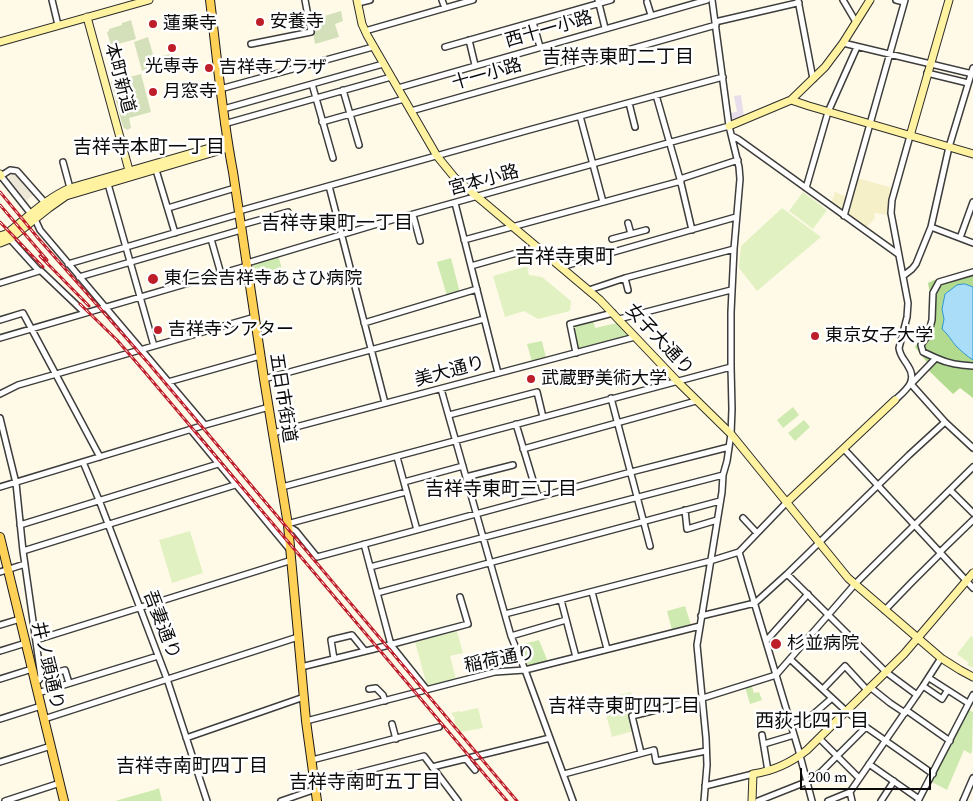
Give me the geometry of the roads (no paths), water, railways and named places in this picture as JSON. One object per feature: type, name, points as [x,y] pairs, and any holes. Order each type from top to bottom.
[{"type":"main road","name":"五日市街道","points":[[210,0],[224,124],[288,524],[306,721],[317,801]]},
{"type":"main road","name":"井ノ頭通り","points":[[0,537],[4,570],[20,619],[32,668],[38,680],[38,693],[64,801]]},
{"type":"street","points":[[52,0],[58,25]]},
{"type":"street","points":[[0,42],[133,2],[149,0]]},
{"type":"street","points":[[251,44],[311,32],[305,0]]},
{"type":"street","points":[[358,2],[370,0]]},
{"type":"street","points":[[442,0],[444,8]]},
{"type":"street","points":[[365,31],[473,0]]},
{"type":"street","points":[[445,47],[598,2],[611,0]]},
{"type":"street","name":"西十一小路","points":[[398,88],[707,0]]},
{"type":"street","points":[[704,801],[706,751],[698,648],[701,616],[731,434],[731,290],[740,180],[738,160],[729,126],[712,0]]},
{"type":"street","points":[[843,0],[856,22]]},
{"type":"street","points":[[729,126],[791,100],[825,67],[843,43],[870,0]]},
{"type":"street","points":[[844,216],[905,1],[896,0]]},
{"type":"street","points":[[911,384],[910,368],[901,356],[899,348],[908,310],[907,296],[891,220],[891,207],[948,0]]},
{"type":"street","name":"女子大通り","points":[[358,2],[362,24],[373,47],[437,156],[455,178],[589,290],[613,313],[696,401],[731,434],[855,584],[941,658],[973,677]]},
{"type":"street","points":[[598,2],[605,28]]},
{"type":"street","points":[[647,2],[651,15]]},
{"type":"street","points":[[799,2],[813,79]]},
{"type":"street","name":"十一小路","points":[[411,111],[799,2]]},
{"type":"street","name":"本町新道","points":[[87,17],[130,174]]},
{"type":"street","points":[[533,22],[540,47]]},
{"type":"street","points":[[469,40],[476,65]]},
{"type":"street","points":[[843,43],[972,72],[949,147],[931,227],[916,264],[903,276]]},
{"type":"street","points":[[220,89],[373,47]]},
{"type":"street","points":[[806,188],[828,112],[857,47]]},
{"type":"street","points":[[227,108],[383,64]]},
{"type":"street","points":[[928,73],[968,83]]},
{"type":"street","points":[[224,124],[391,77]]},
{"type":"street","points":[[68,264],[329,186],[723,77]]},
{"type":"street","points":[[312,84],[333,158]]},
{"type":"street","points":[[343,90],[359,144]]},
{"type":"street","points":[[656,96],[692,230]]},
{"type":"street","points":[[322,122],[404,99]]},
{"type":"street","points":[[791,100],[973,154]]},
{"type":"street","points":[[629,103],[635,127]]},
{"type":"street","points":[[580,116],[603,202]]},
{"type":"street","name":"宮本小路","points":[[0,338],[220,274],[341,235],[729,126]]},
{"type":"street","points":[[732,136],[898,254]]},
{"type":"street","points":[[0,236],[33,216],[70,188],[130,174],[228,145]]},
{"type":"street","points":[[47,205],[66,196],[108,184],[130,174],[156,170],[228,145]]},
{"type":"street","points":[[464,240],[680,180],[738,160]]},
{"type":"street","points":[[63,162],[70,188]]},
{"type":"street","points":[[47,205],[16,170],[10,170],[1,175],[33,216],[40,230],[206,425]]},
{"type":"street","points":[[156,170],[175,233]]},
{"type":"street","points":[[108,184],[154,346]]},
{"type":"street","points":[[329,186],[385,404]]},
{"type":"street","points":[[168,208],[235,188]]},
{"type":"street","points":[[960,238],[973,202]]},
{"type":"street","points":[[455,203],[498,373]]},
{"type":"street","points":[[79,277],[211,239],[288,212]]},
{"type":"street","points":[[412,215],[420,241]]},
{"type":"street","points":[[0,243],[10,239],[33,216]]},
{"type":"street","points":[[561,267],[736,218]]},
{"type":"street","points":[[628,222],[630,234]]},
{"type":"street","points":[[931,227],[973,243]]},
{"type":"street","points":[[612,239],[646,230]]},
{"type":"street","points":[[10,239],[39,272],[41,271],[85,314]]},
{"type":"street","points":[[211,239],[220,274]]},
{"type":"street","points":[[471,266],[538,247]]},
{"type":"street","points":[[589,290],[625,278],[734,250]]},
{"type":"street","points":[[0,283],[39,272]]},
{"type":"street","points":[[973,272],[939,282],[933,293],[932,320],[928,335],[921,345],[923,352],[949,364],[973,366]]},
{"type":"street","points":[[625,278],[628,290]]},
{"type":"street","points":[[364,323],[477,289]]},
{"type":"street","points":[[618,319],[731,290]]},
{"type":"street","points":[[0,320],[23,313],[100,457]]},
{"type":"street","points":[[576,353],[570,324],[613,313]]},
{"type":"street","points":[[0,394],[18,385],[255,317]]},
{"type":"street","points":[[264,379],[484,319]]},
{"type":"street","name":"美大通り","points":[[273,433],[635,337]]},
{"type":"street","points":[[168,382],[260,356]]},
{"type":"street","points":[[505,614],[739,552],[787,502],[896,400],[936,358]]},
{"type":"street","points":[[282,487],[731,367]]},
{"type":"street","points":[[911,384],[945,422],[973,448]]},
{"type":"street","points":[[441,389],[511,636],[573,801]]},
{"type":"street","points":[[449,415],[537,392],[543,417]]},
{"type":"street","points":[[611,398],[650,546]]},
{"type":"street","points":[[523,448],[696,401]]},
{"type":"street","points":[[0,487],[268,407]]},
{"type":"street","points":[[0,418],[16,483],[22,551],[36,640],[38,680],[65,670],[69,683]]},
{"type":"street","points":[[701,616],[755,602],[788,574],[945,422]]},
{"type":"street","points":[[516,424],[538,497]]},
{"type":"street","points":[[190,430],[291,551]]},
{"type":"street","points":[[406,492],[288,524],[317,557],[729,447]]},
{"type":"street","points":[[844,449],[973,588]]},
{"type":"street","points":[[397,457],[417,530]]},
{"type":"street","name":"吾妻通り","points":[[83,462],[167,679],[206,801]]},
{"type":"street","points":[[20,525],[218,464]]},
{"type":"street","points":[[466,477],[513,465]]},
{"type":"street","points":[[404,482],[463,466]]},
{"type":"street","points":[[641,753],[632,716],[703,698],[776,675],[855,584],[973,468]]},
{"type":"street","points":[[370,567],[723,475]]},
{"type":"street","points":[[22,551],[236,486]]},
{"type":"street","points":[[950,490],[972,511]]},
{"type":"street","points":[[377,592],[720,501]]},
{"type":"street","points":[[685,510],[687,529],[717,520]]},
{"type":"street","points":[[743,518],[757,532]]},
{"type":"street","points":[[885,610],[973,520]]},
{"type":"street","points":[[364,544],[391,645],[427,690]]},
{"type":"street","points":[[739,552],[791,724],[812,801]]},
{"type":"street","points":[[36,640],[292,560]]},
{"type":"street","points":[[4,570],[25,564]]},
{"type":"street","points":[[706,786],[768,771],[799,756],[904,654],[973,573]]},
{"type":"street","points":[[788,574],[886,672],[917,695]]},
{"type":"street","points":[[592,592],[607,649]]},
{"type":"street","points":[[766,641],[808,594]]},
{"type":"street","points":[[301,667],[468,624],[460,597]]},
{"type":"street","points":[[561,600],[576,657]]},
{"type":"street","points":[[0,625],[20,619]]},
{"type":"street","points":[[511,636],[566,620]]},
{"type":"street","name":"稲荷通り","points":[[306,721],[495,672],[525,670],[700,626]]},
{"type":"street","points":[[334,659],[331,640],[352,635],[365,651]]},
{"type":"street","points":[[44,719],[298,637]]},
{"type":"street","points":[[0,651],[26,644]]},
{"type":"street","points":[[38,693],[158,656]]},
{"type":"street","points":[[828,801],[850,792],[941,658]]},
{"type":"street","points":[[790,659],[846,711],[933,774]]},
{"type":"street","points":[[824,690],[844,666],[868,689],[950,741]]},
{"type":"street","points":[[0,678],[32,668]]},
{"type":"street","points":[[929,678],[968,703]]},
{"type":"street","points":[[923,686],[942,699],[947,690]]},
{"type":"street","points":[[369,689],[376,688],[383,695],[385,701]]},
{"type":"street","points":[[869,764],[919,800],[973,695]]},
{"type":"street","points":[[186,738],[304,697]]},
{"type":"street","points":[[791,724],[809,718],[832,698]]},
{"type":"street","points":[[0,719],[41,706]]},
{"type":"street","points":[[392,724],[396,739]]},
{"type":"street","points":[[312,760],[438,727]]},
{"type":"street","points":[[758,801],[806,782],[821,772],[866,727]]},
{"type":"street","points":[[762,735],[768,771]]},
{"type":"street","points":[[764,744],[794,735]]},
{"type":"street","points":[[432,767],[550,738]]},
{"type":"street","points":[[819,738],[859,778]]},
{"type":"street","points":[[0,762],[51,746]]},
{"type":"street","points":[[564,774],[654,750],[656,762],[706,751]]},
{"type":"street","points":[[280,801],[315,787],[424,756],[458,801]]},
{"type":"street","points":[[466,759],[475,770]]},
{"type":"street","points":[[752,801],[753,774]]},
{"type":"street","points":[[963,801],[973,778]]},
{"type":"street","points":[[881,801],[894,781]]},
{"type":"street","points":[[5,801],[60,783]]},
{"type":"street","points":[[850,792],[852,801]]},
{"type":"water","points":[[965,284],[973,287],[973,360],[956,346],[942,329],[944,319],[942,309],[945,294],[957,285]]},
{"type":"railway","points":[[0,192],[150,365],[517,801]]},
{"type":"railway","points":[[0,205],[47,260]]},
{"type":"railway","points":[[0,222],[43,267]]},
{"type":"railway","points":[[40,256],[89,306]]},
{"type":"railway","points":[[80,304],[117,340],[143,370],[507,801]]},
{"type":"place","name":"安養寺","points":[[260,22]]},
{"type":"place","name":"蓮乗寺","points":[[153,24]]},
{"type":"place","name":"光専寺","points":[[172,48]]},
{"type":"place","name":"吉祥寺プラザ","points":[[209,68]]},
{"type":"place","name":"月窓寺","points":[[153,92]]},
{"type":"place","name":"東仁会吉祥寺あさひ病院","points":[[153,279]]},
{"type":"place","name":"吉祥寺シアター","points":[[158,330]]},
{"type":"place","name":"東京女子大学","points":[[815,336]]},
{"type":"place","name":"武蔵野美術大学","points":[[531,379]]},
{"type":"place","name":"杉並病院","points":[[776,644]]},
{"type":"district","name":"吉祥寺東町二丁目","points":[[618,58]]},
{"type":"district","name":"吉祥寺本町一丁目","points":[[149,148]]},
{"type":"district","name":"吉祥寺東町一丁目","points":[[337,224]]},
{"type":"district","name":"吉祥寺東町","points":[[565,258]]},
{"type":"district","name":"吉祥寺東町三丁目","points":[[501,490]]},
{"type":"district","name":"吉祥寺東町四丁目","points":[[624,707]]},
{"type":"district","name":"西荻北四丁目","points":[[812,722]]},
{"type":"district","name":"吉祥寺南町四丁目","points":[[192,767]]},
{"type":"district","name":"吉祥寺南町五丁目","points":[[365,783]]}]
